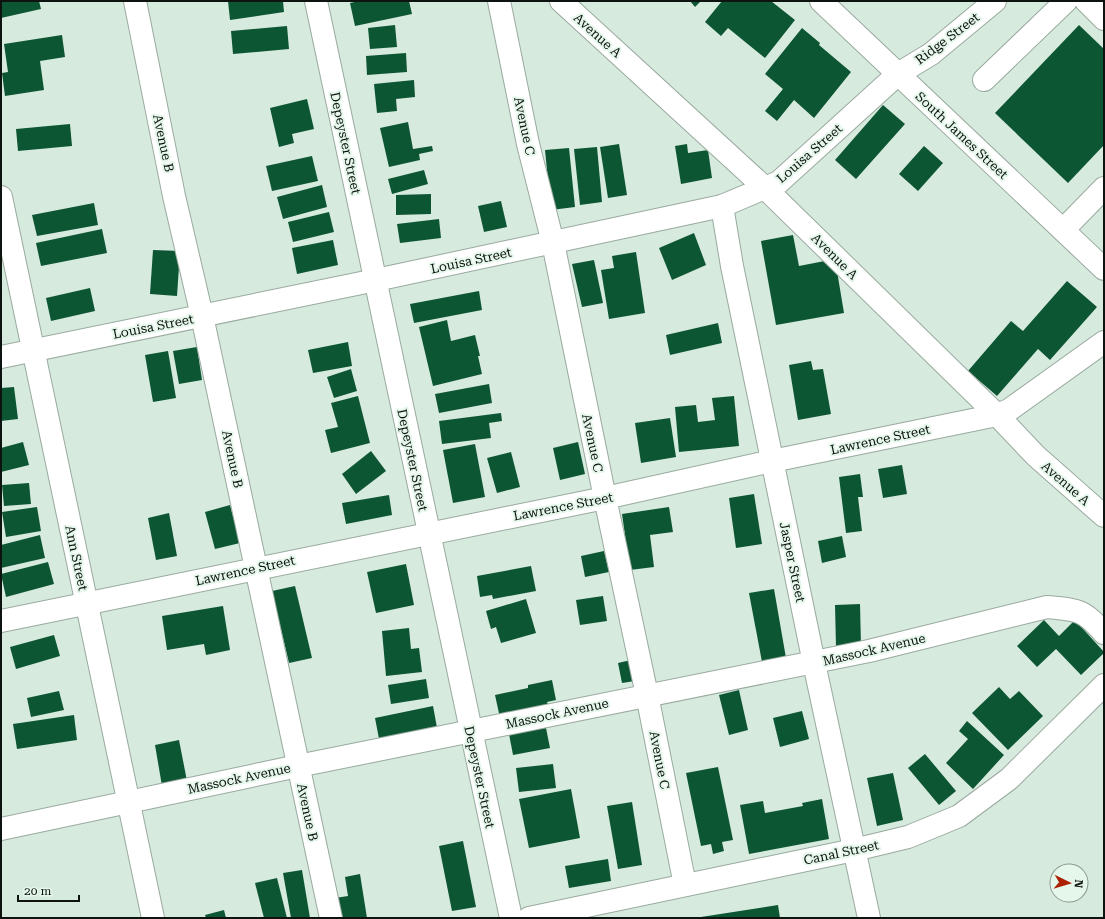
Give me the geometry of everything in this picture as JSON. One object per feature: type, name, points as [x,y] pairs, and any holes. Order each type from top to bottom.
[{"type":"street","name":"Avenue B","points":[[135,1],[174,196],[202,316],[331,918]]},
{"type":"street","name":"Depeyster Street","points":[[316,1],[470,731],[511,918]]},
{"type":"street","name":"Avenue C","points":[[499,1],[528,144],[553,243],[604,498],[647,695],[685,885]]},
{"type":"street","name":"Avenue A","points":[[561,1],[766,188],[1036,456],[1104,516]]},
{"type":"street","name":"South James Street","points":[[821,1],[1104,269]]},
{"type":"street","name":"Ridge Street","points":[[898,74],[931,54],[995,1]]},
{"type":"street","points":[[984,80],[1066,1]]},
{"type":"street","points":[[1086,1],[1104,19]]},
{"type":"street","name":"Louisa Street","points":[[1,357],[553,243],[722,206],[779,182],[898,74]]},
{"type":"street","points":[[1063,230],[1104,188]]},
{"type":"street","name":"Ann Street","points":[[1,197],[154,918]]},
{"type":"street","name":"Jasper Street","points":[[722,206],[732,266],[772,461],[869,918]]},
{"type":"street","name":"Lawrence Street","points":[[1,621],[604,498],[772,461],[997,416],[1009,410],[1104,342]]},
{"type":"street","name":"Massock Avenue","points":[[1,829],[298,766],[869,651],[1047,607],[1074,610],[1090,618],[1104,633]]},
{"type":"street","name":"Canal Street","points":[[529,918],[854,850],[908,837],[959,816],[1010,779],[1104,686]]},
{"type":"building","points":[[1,1],[39,1],[41,9],[1,18]]},
{"type":"building","points":[[228,1],[283,1],[284,12],[230,20]]},
{"type":"building","points":[[359,1],[409,1],[412,14],[355,26],[350,3]]},
{"type":"building","points":[[690,1],[701,1],[695,7]]},
{"type":"building","points":[[722,1],[771,1],[795,20],[765,58],[728,28],[721,36],[705,22]]},
{"type":"building","points":[[395,25],[397,47],[370,49],[368,28]]},
{"type":"building","points":[[1079,25],[1104,49],[1104,145],[1068,183],[995,113]]},
{"type":"building","points":[[287,26],[289,49],[233,54],[231,31]]},
{"type":"building","points":[[802,28],[820,43],[819,45],[851,72],[814,118],[794,100],[777,121],[765,111],[783,89],[765,74]]},
{"type":"building","points":[[62,35],[65,57],[40,61],[44,90],[5,96],[2,73],[8,72],[4,44]]},
{"type":"building","points":[[406,53],[407,72],[367,75],[366,56]]},
{"type":"building","points":[[414,80],[415,97],[396,99],[397,111],[377,113],[374,84]]},
{"type":"building","points":[[307,99],[314,129],[292,134],[294,143],[279,147],[270,108]]},
{"type":"building","points":[[883,105],[905,124],[856,179],[835,160]]},
{"type":"building","points":[[408,122],[413,149],[432,146],[433,151],[419,154],[420,160],[389,167],[380,128]]},
{"type":"building","points":[[70,124],[72,146],[18,151],[16,129]]},
{"type":"building","points":[[619,144],[627,195],[608,198],[600,147]]},
{"type":"building","points":[[687,144],[688,153],[708,150],[712,178],[681,184],[675,146]]},
{"type":"building","points":[[924,146],[943,163],[918,191],[899,174]]},
{"type":"building","points":[[597,147],[602,202],[580,205],[574,149]]},
{"type":"building","points":[[569,148],[575,207],[551,210],[545,150]]},
{"type":"building","points":[[312,156],[318,181],[272,191],[266,166]]},
{"type":"building","points":[[424,170],[428,184],[392,194],[388,179]]},
{"type":"building","points":[[322,185],[327,207],[283,219],[277,197]]},
{"type":"building","points":[[431,194],[431,214],[396,215],[396,195]]},
{"type":"building","points":[[501,201],[507,227],[484,232],[478,206]]},
{"type":"building","points":[[94,203],[98,225],[37,236],[32,215]]},
{"type":"building","points":[[329,212],[334,232],[293,242],[288,222]]},
{"type":"building","points":[[439,219],[441,238],[400,243],[397,224]]},
{"type":"building","points":[[102,229],[107,253],[41,266],[36,243]]},
{"type":"building","points":[[694,233],[706,265],[672,280],[659,248]]},
{"type":"building","points":[[793,235],[799,266],[835,259],[844,313],[776,325],[761,241]]},
{"type":"building","points":[[333,240],[338,265],[297,274],[292,248]]},
{"type":"building","points":[[153,250],[180,251],[177,296],[150,294]]},
{"type":"building","points":[[636,252],[645,313],[609,319],[601,270],[614,268],[612,256]]},
{"type":"building","points":[[594,260],[603,303],[582,307],[572,264]]},
{"type":"building","points":[[1067,281],[1097,307],[1050,360],[1038,349],[997,396],[968,371],[1011,321],[1023,331]]},
{"type":"building","points":[[90,288],[95,311],[51,321],[46,298]]},
{"type":"building","points":[[479,291],[482,310],[414,323],[410,304]]},
{"type":"building","points":[[447,320],[451,341],[475,335],[480,356],[478,356],[482,374],[433,386],[419,327]]},
{"type":"building","points":[[718,323],[722,343],[670,355],[666,335]]},
{"type":"building","points":[[348,342],[352,366],[313,373],[308,350]]},
{"type":"building","points":[[197,347],[202,380],[179,384],[173,351]]},
{"type":"building","points":[[168,351],[176,398],[153,402],[145,355]]},
{"type":"building","points":[[811,361],[813,370],[823,369],[831,414],[798,420],[789,365]]},
{"type":"building","points":[[351,369],[357,391],[334,398],[327,377]]},
{"type":"building","points":[[489,384],[492,403],[439,413],[435,394]]},
{"type":"building","points":[[14,387],[18,419],[1,421],[1,388]]},
{"type":"building","points":[[358,396],[370,443],[331,453],[325,430],[338,427],[331,403]]},
{"type":"building","points":[[734,396],[739,446],[679,452],[675,407],[696,405],[698,422],[715,420],[712,398]]},
{"type":"building","points":[[501,413],[502,421],[489,423],[491,438],[442,444],[439,421]]},
{"type":"building","points":[[670,418],[676,457],[641,463],[635,423]]},
{"type":"building","points":[[23,442],[29,465],[1,472],[1,448]]},
{"type":"building","points":[[578,442],[585,474],[560,480],[553,448]]},
{"type":"building","points":[[475,444],[485,497],[453,503],[443,450]]},
{"type":"building","points":[[371,451],[386,471],[356,494],[342,474]]},
{"type":"building","points":[[511,452],[520,487],[497,493],[487,458]]},
{"type":"building","points":[[902,465],[907,494],[883,498],[878,469]]},
{"type":"building","points":[[860,474],[863,497],[858,497],[862,531],[846,533],[839,477]]},
{"type":"building","points":[[29,483],[31,504],[4,506],[2,485]]},
{"type":"building","points":[[754,494],[762,544],[736,548],[729,498]]},
{"type":"building","points":[[389,495],[392,515],[346,524],[342,503]]},
{"type":"building","points":[[230,505],[240,543],[215,549],[205,512]]},
{"type":"building","points":[[37,507],[41,531],[6,537],[2,512]]},
{"type":"building","points":[[669,507],[673,532],[650,535],[654,567],[630,570],[622,514]]},
{"type":"building","points":[[169,513],[177,556],[156,560],[148,518]]},
{"type":"building","points":[[40,535],[45,558],[1,568],[1,545]]},
{"type":"building","points":[[842,536],[846,557],[822,563],[818,541]]},
{"type":"building","points":[[604,551],[609,572],[585,577],[581,556]]},
{"type":"building","points":[[48,562],[54,584],[6,597],[1,574]]},
{"type":"building","points":[[406,564],[414,605],[376,613],[367,572]]},
{"type":"building","points":[[531,566],[536,591],[493,599],[492,595],[480,597],[477,576]]},
{"type":"building","points":[[295,586],[312,658],[289,663],[272,591]]},
{"type":"building","points":[[774,589],[786,658],[762,662],[749,593]]},
{"type":"building","points":[[603,596],[607,621],[580,625],[576,600]]},
{"type":"building","points":[[526,599],[536,633],[501,643],[496,627],[491,629],[486,611]]},
{"type":"building","points":[[860,604],[861,646],[836,647],[835,605]]},
{"type":"building","points":[[223,606],[230,650],[206,655],[204,644],[167,650],[162,616]]},
{"type":"building","points":[[1044,620],[1059,636],[1075,620],[1104,653],[1081,675],[1056,649],[1037,667],[1017,646]]},
{"type":"building","points":[[409,628],[411,649],[419,648],[422,672],[386,676],[382,631]]},
{"type":"building","points":[[54,635],[60,656],[16,669],[10,647]]},
{"type":"building","points":[[631,660],[635,681],[622,683],[618,663]]},
{"type":"building","points":[[426,679],[429,698],[391,704],[388,685]]},
{"type":"building","points":[[552,680],[556,700],[547,702],[549,707],[500,718],[495,695],[528,688],[528,685]]},
{"type":"building","points":[[999,687],[1010,699],[1019,691],[1043,716],[1008,750],[972,713]]},
{"type":"building","points":[[739,690],[748,730],[729,735],[719,695]]},
{"type":"building","points":[[59,691],[64,710],[31,717],[27,698]]},
{"type":"building","points":[[433,706],[438,733],[380,744],[375,718]]},
{"type":"building","points":[[802,711],[809,739],[780,747],[773,718]]},
{"type":"building","points":[[74,715],[77,740],[17,749],[13,724]]},
{"type":"building","points":[[967,721],[1004,755],[973,789],[946,763],[968,739],[959,731]]},
{"type":"building","points":[[546,728],[550,748],[513,755],[509,734]]},
{"type":"building","points":[[179,740],[187,781],[162,786],[155,745]]},
{"type":"building","points":[[925,754],[956,791],[939,805],[908,768]]},
{"type":"building","points":[[553,764],[556,788],[519,792],[516,768]]},
{"type":"building","points":[[718,767],[733,840],[722,842],[724,851],[713,854],[711,844],[701,846],[686,773]]},
{"type":"building","points":[[893,773],[903,820],[877,826],[867,778]]},
{"type":"building","points":[[571,789],[580,838],[529,848],[519,799]]},
{"type":"building","points":[[822,799],[829,839],[749,854],[740,805],[763,801],[765,813],[803,806],[802,803]]},
{"type":"building","points":[[632,802],[642,865],[618,869],[607,806]]},
{"type":"building","points":[[463,841],[476,907],[452,911],[439,846]]},
{"type":"building","points":[[608,859],[611,881],[569,888],[565,866]]},
{"type":"building","points":[[302,870],[310,918],[291,918],[283,873]]},
{"type":"building","points":[[360,874],[367,918],[338,918],[335,898],[348,896],[345,877]]},
{"type":"building","points":[[277,878],[287,918],[264,918],[255,883]]},
{"type":"building","points":[[778,905],[780,918],[701,918],[701,917]]},
{"type":"building","points":[[224,910],[226,918],[206,918],[205,915]]}]
